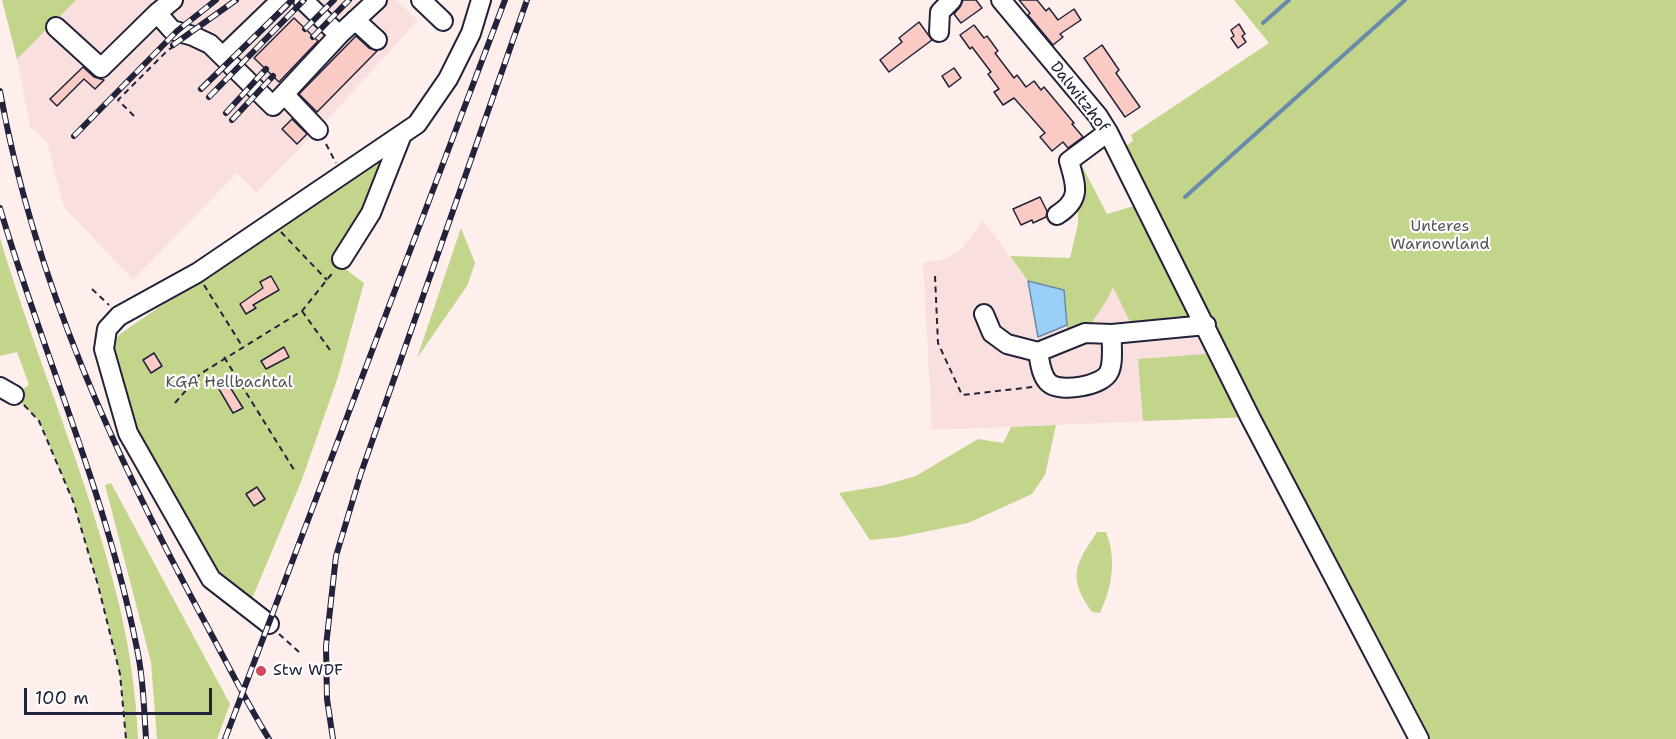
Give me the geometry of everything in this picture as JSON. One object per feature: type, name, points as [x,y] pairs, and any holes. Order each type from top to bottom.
[{"type":"street","points":[[56,27],[101,68],[173,0]]},
{"type":"street","points":[[223,56],[281,0]]},
{"type":"street","points":[[303,0],[339,35]]},
{"type":"street","points":[[157,13],[172,30],[210,44],[273,106],[339,35],[376,0]]},
{"type":"street","points":[[421,0],[443,21]]},
{"type":"street","points":[[269,624],[210,579],[128,433],[104,348],[107,329],[119,316],[197,273],[417,124],[448,79],[471,33],[481,0]]},
{"type":"street","points":[[939,32],[940,12],[952,0]]},
{"type":"street","name":"Dalwitzhof","points":[[1001,0],[1098,116],[1108,132],[1250,417],[1419,739]]},
{"type":"street","points":[[355,20],[377,40]]},
{"type":"street","points":[[284,94],[318,130]]},
{"type":"street","points":[[1057,215],[1070,207],[1076,186],[1069,161],[1108,132]]},
{"type":"street","points":[[342,259],[371,213],[401,137]]},
{"type":"street","points":[[984,314],[992,333],[1007,344],[1038,352],[1085,333],[1112,334],[1206,325]]},
{"type":"street","points":[[1038,352],[1044,377],[1050,385],[1060,388],[1091,385],[1104,379],[1110,371],[1112,334]]},
{"type":"path","points":[[134,116],[118,100],[168,50],[193,36]]},
{"type":"path","points":[[318,130],[343,176]]},
{"type":"path","points":[[280,231],[327,280]]},
{"type":"path","points":[[175,403],[200,374],[302,310],[342,259]]},
{"type":"path","points":[[935,276],[938,343],[962,395],[1050,385]]},
{"type":"path","points":[[202,282],[242,346]]},
{"type":"path","points":[[92,289],[119,316]]},
{"type":"path","points":[[302,310],[330,350]]},
{"type":"path","points":[[224,357],[296,473]]},
{"type":"path","points":[[7,391],[39,421],[73,501],[98,585],[120,674],[126,739]]},
{"type":"path","points":[[269,624],[299,652]]},
{"type":"shaded area","points":[[76,0],[396,0],[418,20],[318,130],[256,193],[237,173],[133,280],[64,207],[47,142],[30,127],[17,59]]},
{"type":"shaded area","points":[[1144,203],[1250,417],[932,430],[923,263],[945,259],[962,249],[983,220],[1028,281],[1064,290],[1078,224]]},
{"type":"green space","points":[[2,0],[76,0],[17,59]]},
{"type":"green space","name":"Unteres Warnowland","points":[[1234,0],[1676,0],[1676,739],[1419,739],[1250,417],[1143,421],[1138,359],[1219,353],[1206,325],[1135,332],[1113,287],[1085,333],[1068,340],[1064,290],[1028,281],[1010,256],[1070,258],[1078,224],[1079,160],[1107,214],[1144,203],[1124,147],[1133,141],[1131,135],[1269,43]]},
{"type":"green space","name":"KGA Hellbachtal","points":[[387,151],[368,211],[335,261],[364,283],[338,377],[301,482],[251,601],[221,579],[187,526],[137,429],[113,354],[114,342],[120,334]]},
{"type":"green space","points":[[461,228],[475,263],[467,286],[417,358]]},
{"type":"green space","points":[[0,238],[79,468],[108,561],[130,657],[138,739],[126,739],[120,674],[98,585],[73,501],[39,421],[14,395],[29,385],[17,352],[0,356]]},
{"type":"green space","points":[[1056,425],[1045,475],[1032,494],[968,523],[899,537],[870,540],[839,493],[881,486],[916,476],[978,439],[1003,443],[1011,427]]},
{"type":"green space","points":[[111,483],[230,704],[217,739],[157,739],[151,662],[105,485]]},
{"type":"green space","points":[[1097,532],[1106,532],[1112,563],[1108,593],[1100,613],[1092,612],[1084,600],[1077,580],[1079,563]]},
{"type":"water","points":[[1028,281],[1064,290],[1067,325],[1038,337]]},
{"type":"building","points":[[963,0],[976,0],[982,8],[961,23],[954,14]]},
{"type":"building","points":[[1019,0],[1037,0],[1046,11],[1049,8],[1058,20],[1074,9],[1081,20],[1060,34],[1063,37],[1053,45],[1028,15],[1030,13]]},
{"type":"building","points":[[294,18],[318,41],[279,82],[254,58]]},
{"type":"building","points":[[919,22],[932,40],[889,72],[880,60],[902,42],[899,38]]},
{"type":"building","points":[[1239,24],[1245,34],[1242,36],[1246,42],[1238,48],[1231,38],[1234,36],[1231,30]]},
{"type":"building","points":[[974,25],[984,38],[987,36],[998,51],[995,53],[1014,78],[1017,75],[1026,87],[1034,81],[1041,90],[1044,87],[1083,137],[1068,148],[1063,142],[1052,151],[1040,137],[1045,133],[1014,98],[1003,105],[994,92],[999,89],[988,74],[991,72],[960,35]]},
{"type":"building","points":[[356,36],[369,48],[377,51],[317,112],[299,94]]},
{"type":"building","points":[[1102,45],[1119,70],[1116,73],[1140,107],[1125,117],[1084,58]]},
{"type":"building","points":[[83,67],[94,77],[104,80],[95,89],[84,79],[57,106],[50,99]]},
{"type":"building","points":[[954,68],[961,78],[949,87],[942,76]]},
{"type":"building","points":[[292,119],[307,134],[297,144],[282,129]]},
{"type":"building","points":[[1040,197],[1047,211],[1046,217],[1021,225],[1013,209]]},
{"type":"building","points":[[271,276],[279,290],[253,305],[256,308],[246,314],[240,304],[263,288],[260,282]]},
{"type":"building","points":[[284,347],[289,357],[266,369],[261,361]]},
{"type":"building","points":[[154,353],[162,366],[151,373],[143,360]]},
{"type":"building","points":[[225,379],[243,408],[233,413],[216,384]]},
{"type":"building","points":[[257,487],[265,499],[254,506],[246,494]]},
{"type":"waterway","points":[[1263,23],[1289,0]]},
{"type":"waterway","points":[[1185,197],[1405,0]]},
{"type":"railway","points":[[74,136],[177,31],[216,0]]},
{"type":"railway","points":[[173,45],[236,0]]},
{"type":"railway","points":[[201,89],[292,0]]},
{"type":"railway","points":[[209,97],[304,0]]},
{"type":"railway","points":[[305,29],[334,0]]},
{"type":"railway","points":[[313,37],[349,0]]},
{"type":"railway","points":[[225,739],[505,0]]},
{"type":"railway","points":[[333,739],[327,699],[326,646],[336,556],[361,473],[527,0]]},
{"type":"railway","points":[[226,113],[266,69]]},
{"type":"railway","points":[[232,120],[273,76]]},
{"type":"railway","points":[[0,91],[15,162],[34,231],[56,300],[82,367],[141,500],[230,670],[269,739]]},
{"type":"railway","points":[[0,208],[108,533],[136,644],[143,691],[146,739]]},
{"type":"place","name":"Stw WDF","points":[[261,671]]}]
